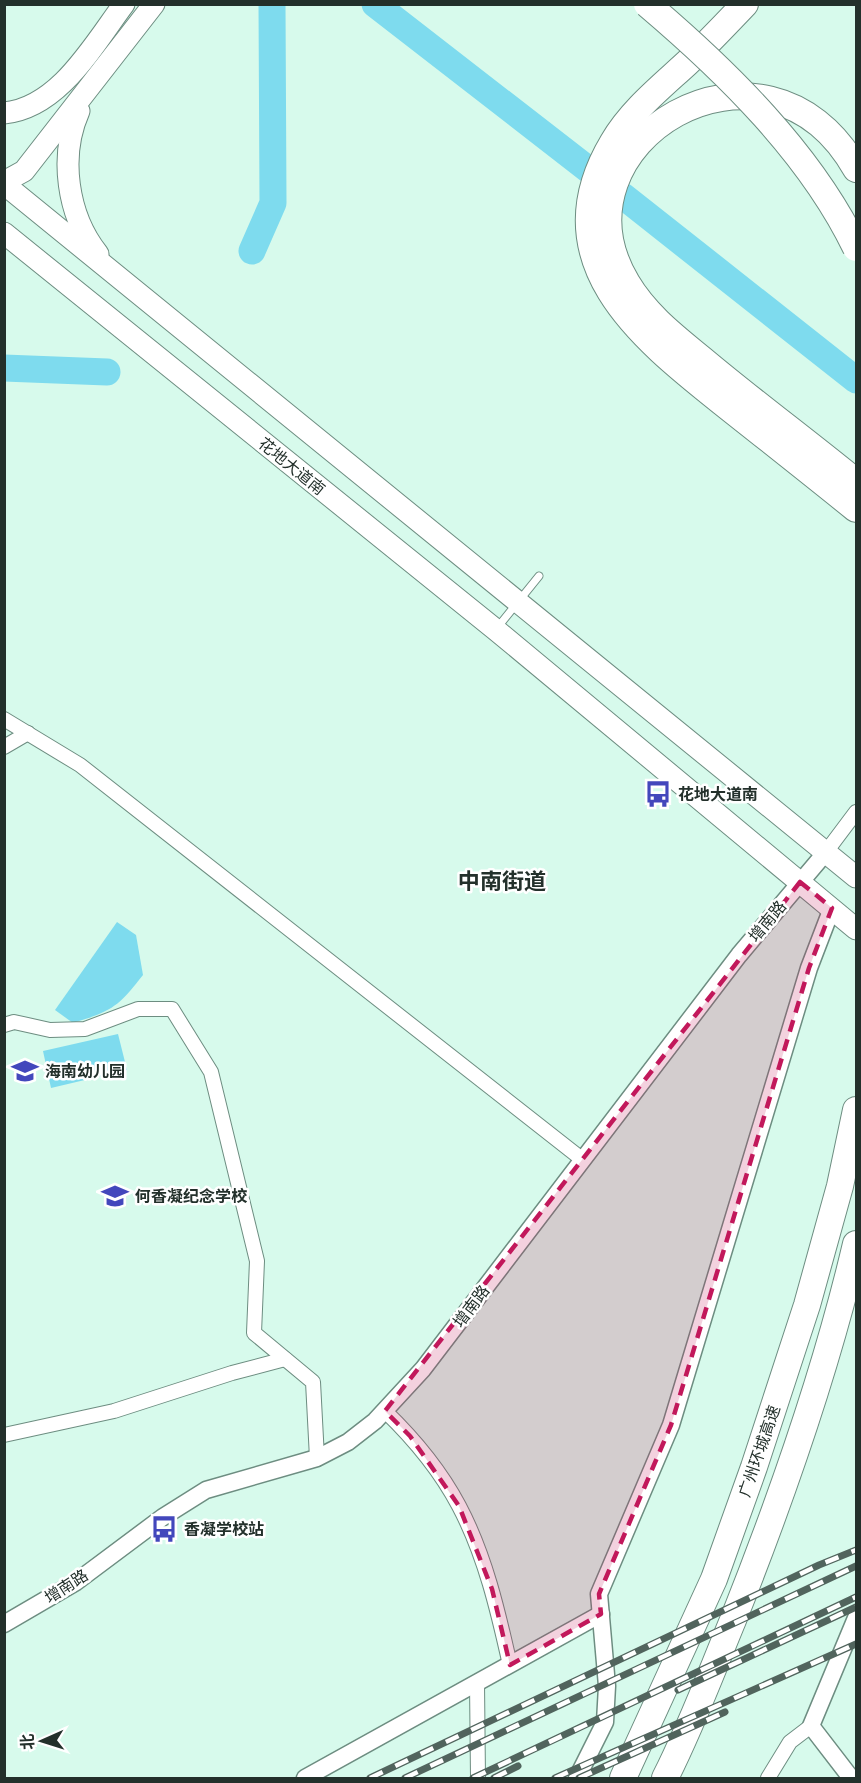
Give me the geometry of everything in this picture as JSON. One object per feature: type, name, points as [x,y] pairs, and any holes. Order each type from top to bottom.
[{"type":"highway","points":[[647,4],[733,83],[768,122],[824,195],[856,249]]},
{"type":"highway","points":[[745,5],[640,108],[613,142],[599,170],[593,192],[590,231],[593,252],[609,292],[646,338],[856,509]]},
{"type":"highway","points":[[856,169],[835,138],[800,111],[769,100],[731,97],[697,103],[661,122],[633,149],[618,178],[611,208],[611,239],[625,280],[655,318],[732,384],[856,482]]},
{"type":"highway","name":"广州环城高速","points":[[623,1779],[714,1579],[735,1522],[810,1295],[840,1186],[856,1110]]},
{"type":"highway","points":[[816,1391],[856,1244]]},
{"type":"highway","points":[[665,1779],[687,1733],[767,1536],[856,1275]]},
{"type":"main road","points":[[4,113],[34,104],[58,87],[124,4]]},
{"type":"main road","points":[[154,4],[24,171],[4,183],[856,877]]},
{"type":"main road","points":[[93,84],[70,131],[68,150],[72,202],[91,245],[115,275]]},
{"type":"main road","name":"花地大道南","points":[[4,233],[496,630],[856,929]]},
{"type":"street","points":[[4,719],[80,765],[583,1160]]},
{"type":"street","points":[[4,747],[28,733]]},
{"type":"street","points":[[826,852],[856,812]]},
{"type":"street","name":"增南路","points":[[4,1624],[76,1582],[163,1517],[206,1490],[317,1458],[348,1442],[386,1411],[423,1369],[739,955],[826,852]]},
{"type":"street","points":[[577,1779],[605,1722],[607,1686],[599,1594],[670,1425],[809,968],[832,908]]},
{"type":"street","points":[[4,1025],[14,1022],[50,1030],[85,1029],[138,1009],[172,1009],[212,1072],[256,1261],[254,1333],[313,1382],[317,1458]]},
{"type":"street","points":[[4,1436],[114,1411],[285,1359]]},
{"type":"street","points":[[386,1411],[410,1436],[459,1506],[492,1589],[510,1665]]},
{"type":"street","points":[[305,1779],[601,1614]]},
{"type":"street","points":[[768,1779],[790,1742],[811,1726],[856,1618]]},
{"type":"street","points":[[477,1683],[478,1779]]},
{"type":"street","points":[[811,1726],[851,1779]]},
{"type":"lane","points":[[496,630],[539,576]]},
{"type":"highlighted area","points":[[800,882],[832,908],[809,968],[671,1425],[599,1594],[601,1614],[510,1665],[492,1589],[459,1506],[410,1436],[385,1411]]},
{"type":"water","points":[[117,922],[136,935],[143,975],[120,1001],[106,1011],[73,1023],[55,1010]]},
{"type":"water","points":[[118,1034],[127,1070],[51,1088],[43,1051]]},
{"type":"waterway","points":[[252,251],[273,203],[272,4]]},
{"type":"waterway","points":[[375,4],[589,170]]},
{"type":"waterway","points":[[623,196],[856,380]]},
{"type":"waterway","points":[[4,368],[107,372]]},
{"type":"railway","points":[[370,1778],[819,1565],[856,1550]]},
{"type":"railway","points":[[405,1778],[856,1566]]},
{"type":"railway","points":[[473,1778],[856,1597]]},
{"type":"railway","points":[[678,1690],[856,1607]]},
{"type":"railway","points":[[555,1778],[856,1644]]},
{"type":"railway","points":[[579,1778],[725,1712]]},
{"type":"railway","points":[[494,1778],[518,1766]]},
{"type":"place","name":"花地大道南","points":[[658,794]]},
{"type":"place","name":"海南幼儿园","points":[[25,1071]]},
{"type":"place","name":"何香凝纪念学校","points":[[115,1196]]},
{"type":"place","name":"香凝学校站","points":[[164,1529]]},
{"type":"district","name":"中南街道","points":[[502,880]]}]
